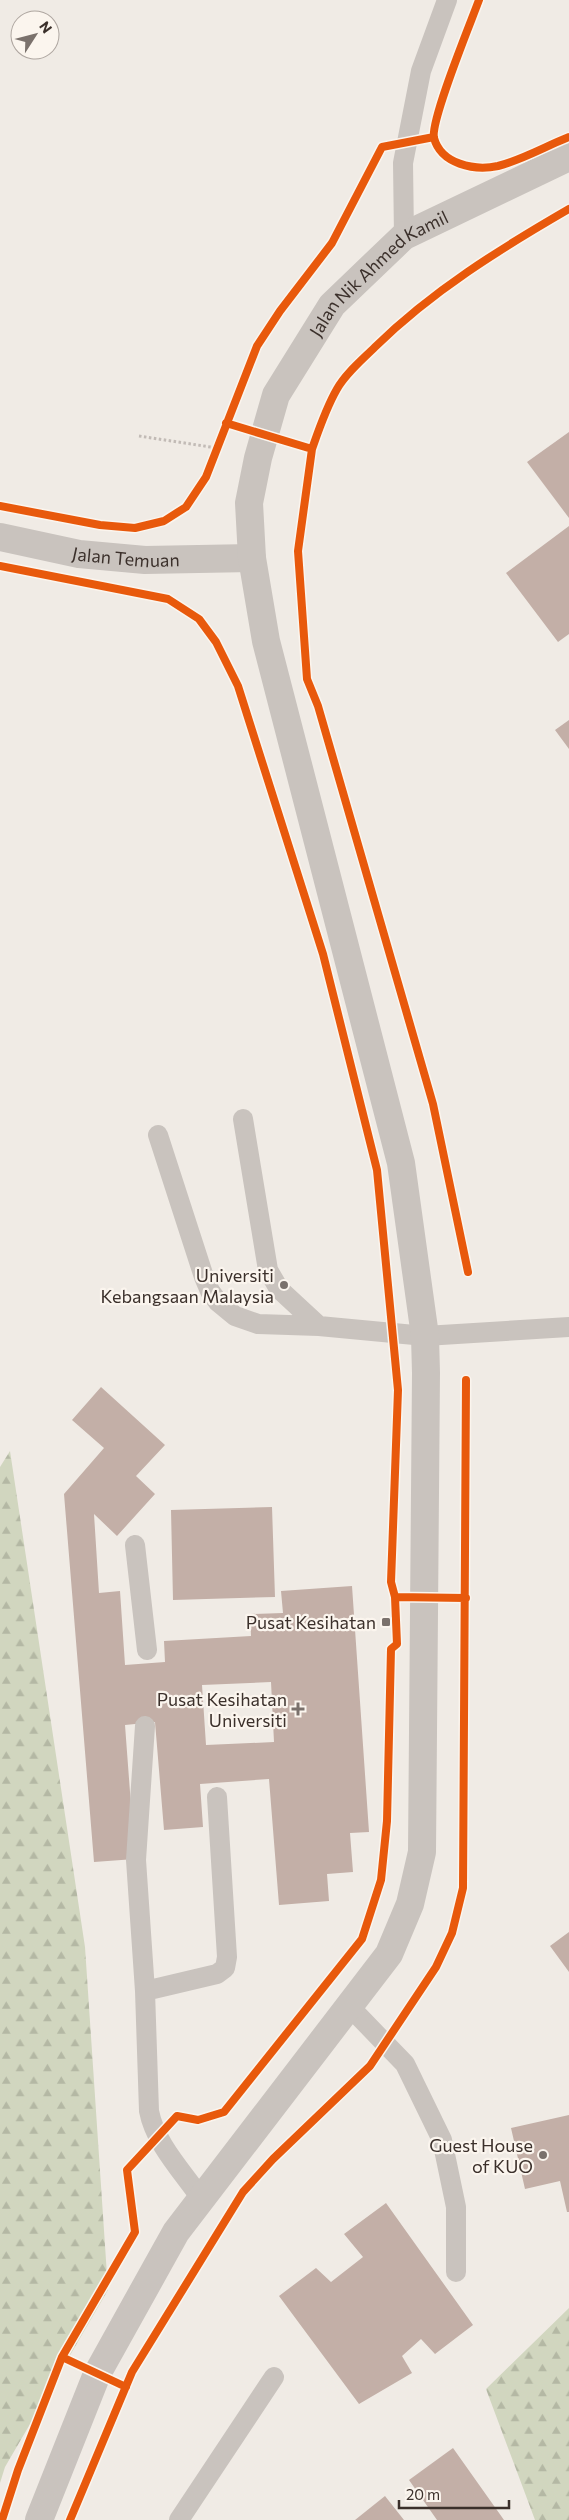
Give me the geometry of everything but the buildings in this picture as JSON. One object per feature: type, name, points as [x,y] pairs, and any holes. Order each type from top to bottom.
[{"type":"street","name":"Jalan Nik Ahmed Kamil","points":[[39,2520],[97,2374],[176,2232],[200,2197],[389,1954],[410,1904],[422,1852],[425,1336],[401,1163],[266,641],[252,558],[249,503],[258,458],[276,395],[332,305],[404,236],[569,157]]},
{"type":"street","name":"Jalan Temuan","points":[[0,537],[79,554],[135,559],[252,558]]},
{"type":"lane","points":[[404,236],[403,164],[421,71],[447,0]]},
{"type":"lane","points":[[243,1119],[268,1270],[279,1289],[319,1326]]},
{"type":"lane","points":[[158,1135],[204,1277],[218,1302],[235,1316],[258,1324],[319,1326],[425,1336],[569,1327]]},
{"type":"lane","points":[[135,1545],[147,1650]]},
{"type":"lane","points":[[145,1726],[136,1860],[145,1991],[149,2111],[151,2124],[200,2197]]},
{"type":"lane","points":[[145,1991],[217,1974],[225,1968],[227,1957],[217,1797]]},
{"type":"lane","points":[[349,2006],[405,2064],[442,2140],[456,2207],[456,2272]]},
{"type":"lane","points":[[179,2520],[274,2377]]},
{"type":"path","points":[[139,436],[215,452],[220,440]]},
{"type":"green space","points":[[10,1451],[85,1947],[108,2290],[5,2467],[0,2483],[0,1467]]},
{"type":"green space","points":[[569,2308],[569,2520],[535,2520],[486,2389]]},
{"type":"cycle path","points":[[479,0],[438,112],[434,128],[434,138],[438,147],[451,160],[460,164],[489,167],[516,160],[569,137]]},
{"type":"cycle path","points":[[0,506],[100,525],[135,528],[164,521],[186,507],[206,477],[257,346],[280,311],[332,243],[382,147],[434,137]]},
{"type":"cycle path","points":[[226,423],[312,449],[326,411],[337,389],[350,372],[375,347],[443,289],[492,255],[569,209]]},
{"type":"cycle path","points":[[312,449],[298,551],[307,679],[318,706],[433,1104],[468,1272]]},
{"type":"cycle path","points":[[0,566],[168,599],[199,619],[216,642],[238,686],[323,954],[377,1170],[398,1390],[391,1582],[395,1597],[397,1644],[391,1649],[387,1821],[381,1880],[362,1939],[224,2112],[198,2120],[177,2116],[127,2170],[135,2232],[62,2357],[18,2470],[2,2520]]},
{"type":"cycle path","points":[[70,2520],[132,2372],[243,2192],[273,2159],[370,2066],[436,1967],[452,1933],[463,1888],[466,1380]]},
{"type":"cycle path","points":[[395,1597],[466,1598]]},
{"type":"cycle path","points":[[62,2357],[126,2387]]},
{"type":"place","name":"Universiti Kebangsaan Malaysia","points":[[284,1285]]},
{"type":"place","name":"Pusat Kesihatan","points":[[386,1622]]},
{"type":"place","name":"Pusat Kesihatan Universiti","points":[[298,1709]]},
{"type":"place","name":"Guest House of KUO","points":[[543,2155]]}]
